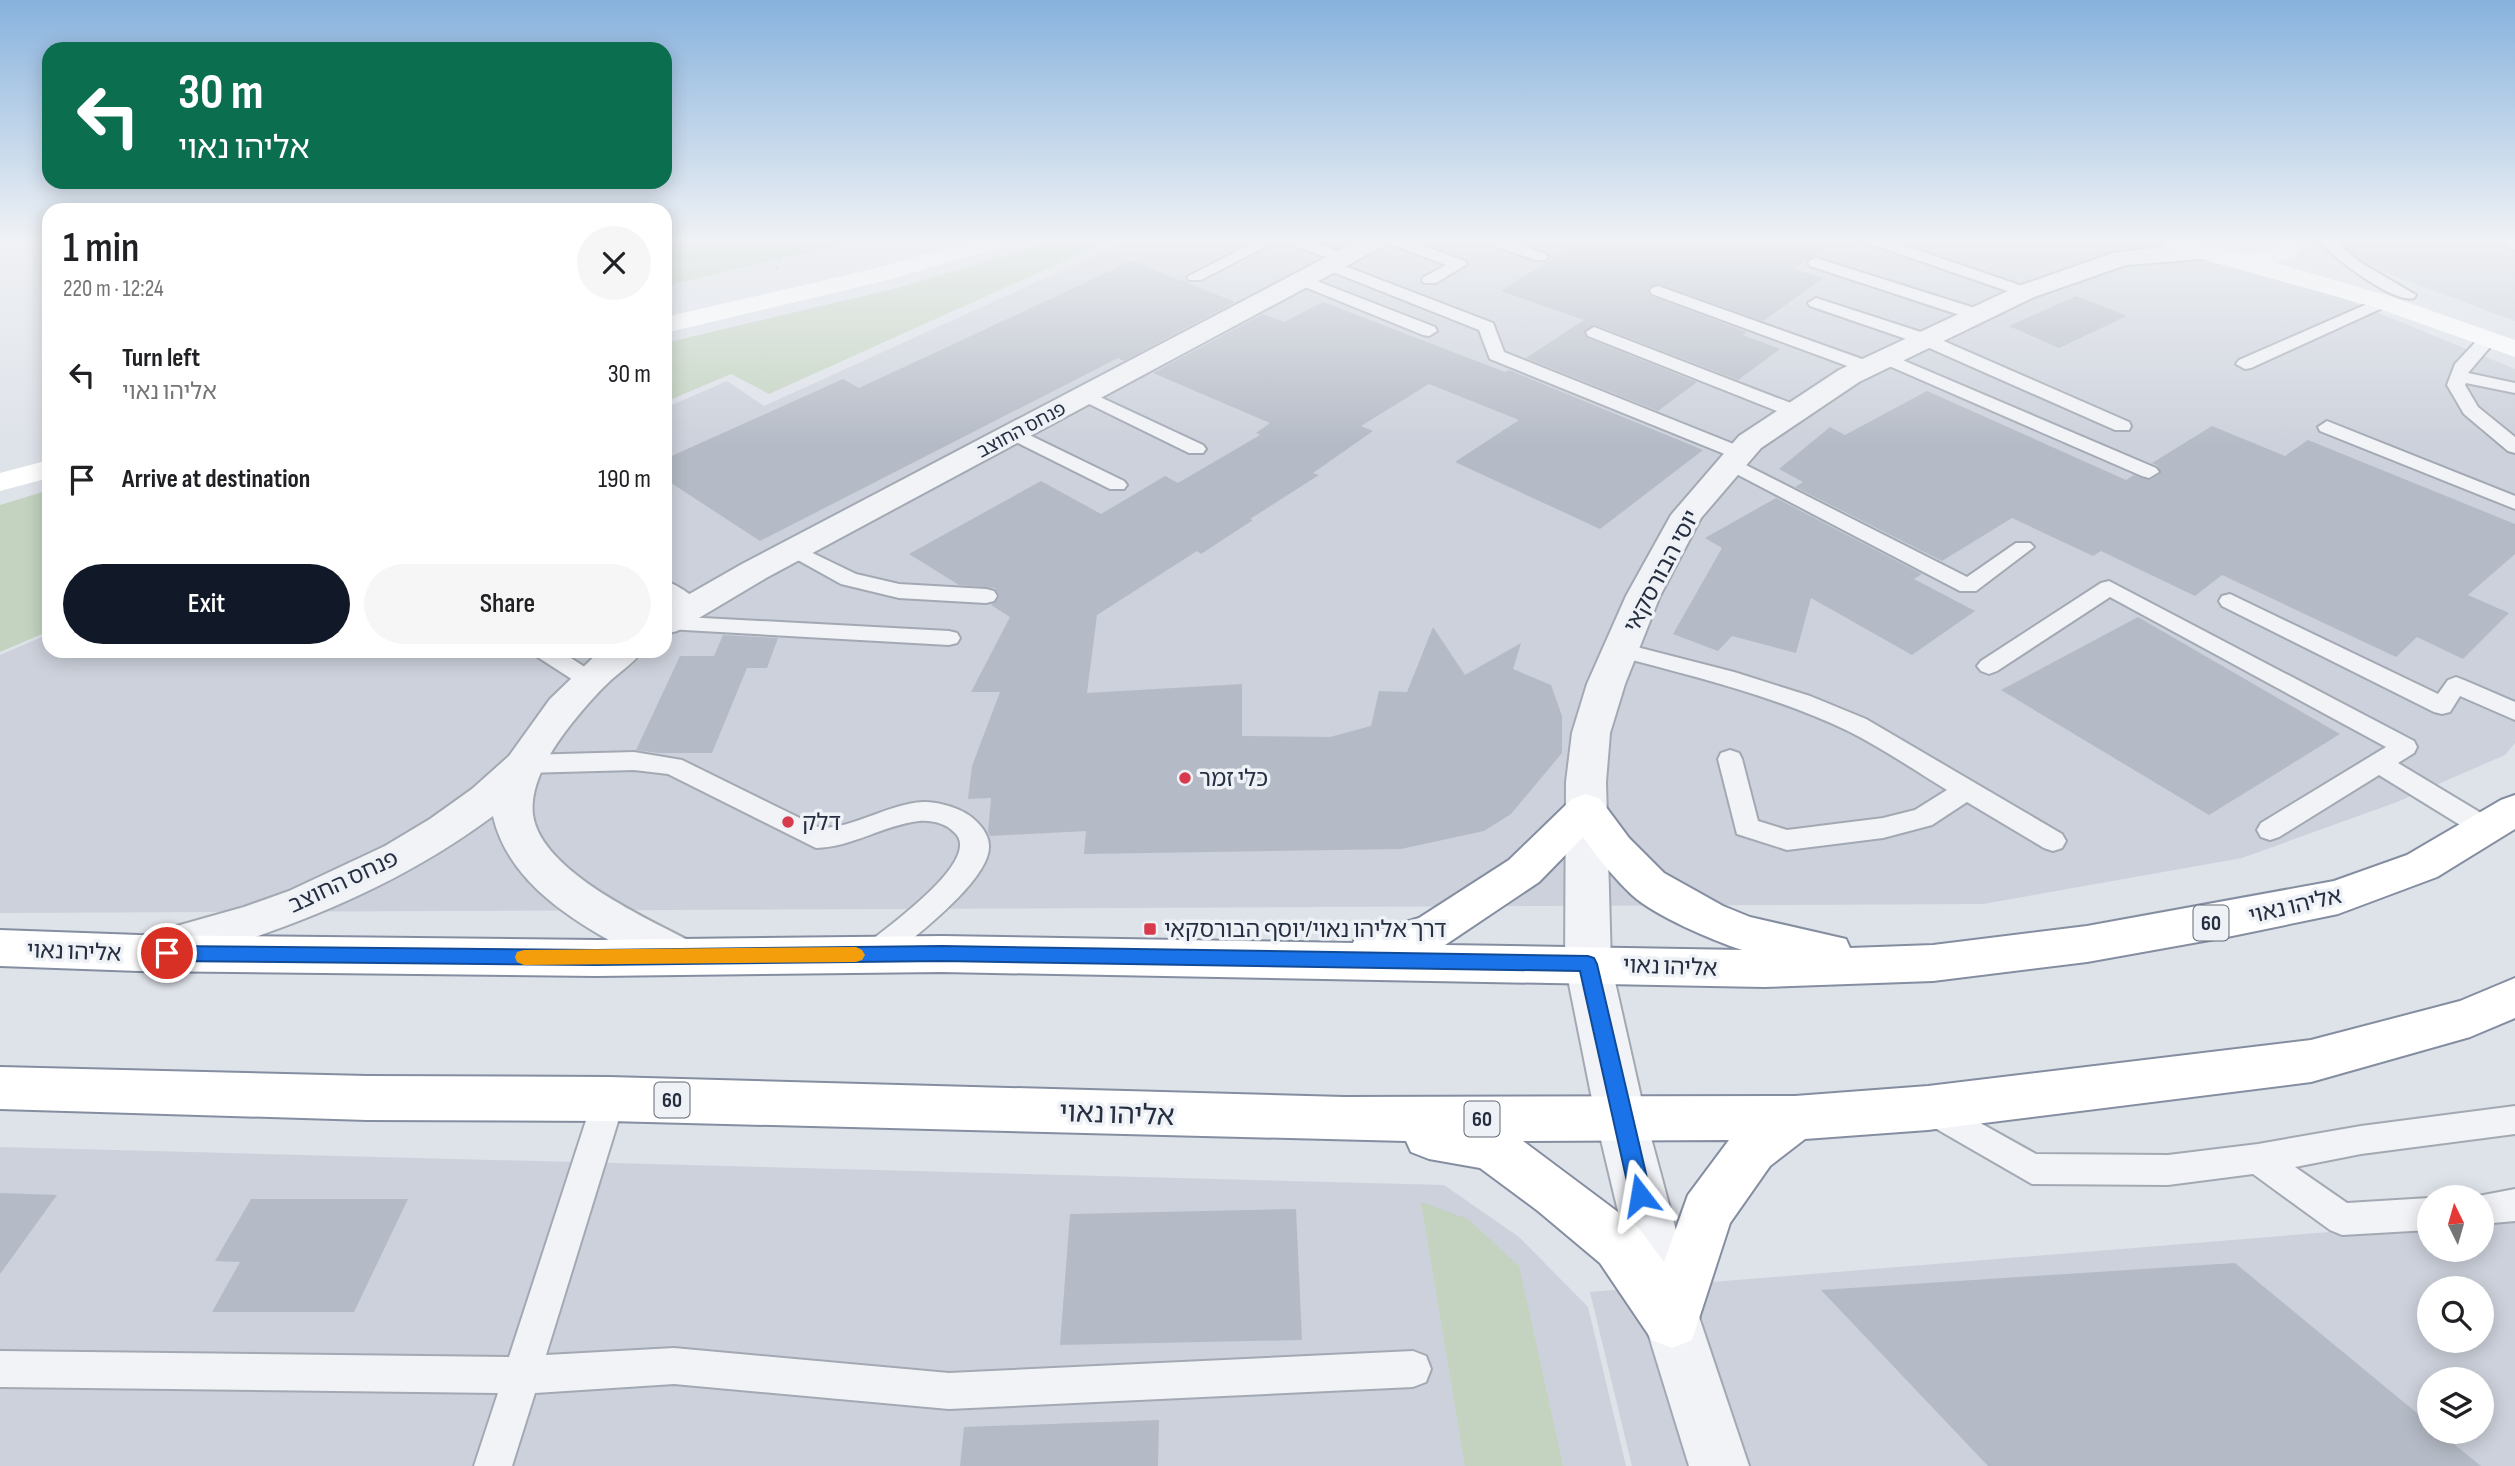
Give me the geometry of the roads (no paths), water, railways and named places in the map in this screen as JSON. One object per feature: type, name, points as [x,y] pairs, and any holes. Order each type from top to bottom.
[{"type":"main road","points":[[672,323],[740,307]]},
{"type":"main road","points":[[2415,307],[2515,349]]},
{"type":"main road","points":[[2425,307],[2515,333]]},
{"type":"main road","points":[[0,457],[42,447]]},
{"type":"main road","points":[[0,482],[42,471]]},
{"type":"main road","points":[[1336,961],[1434,932],[1524,871],[1586,809],[1614,849],[1649,885],[1707,918],[1743,933],[1887,964]]},
{"type":"main road","name":"אליהו נאוי","points":[[0,948],[139,953],[680,957],[873,955],[1588,964],[1764,969],[1933,963],[2087,944],[2232,919],[2338,897],[2422,866],[2501,820]]},
{"type":"main road","name":"אליהו נאוי","points":[[0,1088],[366,1098],[610,1099],[1344,1119],[1795,1118],[1928,1108],[2311,1061],[2470,1018],[2515,997]]},
{"type":"main road","points":[[1672,1320],[1707,1212],[1752,1150],[1795,1118]]},
{"type":"main road","points":[[1344,1119],[1492,1148],[1619,1245],[1672,1320]]},
{"type":"street","name":"פנחס החוצב","points":[[675,618],[794,550],[1250,307]]},
{"type":"street","name":"יוסי הבורסקאי","points":[[1719,1466],[1672,1320],[1621,1119],[1588,964],[1586,809],[1591,733],[1620,650],[1643,596],[1686,515],[1735,458],[1750,442],[1794,411],[1877,362],[1990,307]]},
{"type":"street","name":"פנחס החוצב","points":[[139,953],[199,939],[254,921],[379,867],[418,846],[462,816],[524,764],[556,717],[589,680],[616,658]]},
{"type":"street","name":"פנחס החוצב","points":[[524,764],[514,797],[512,819],[532,858],[556,882],[584,903],[680,957]]},
{"type":"lane","points":[[1370,307],[1429,331]]},
{"type":"lane","points":[[1442,307],[1487,327],[1496,355],[1735,458],[1969,586],[2023,547]]},
{"type":"lane","points":[[1711,307],[1877,362],[2149,472]]},
{"type":"lane","points":[[1829,307],[1924,339],[2122,426]]},
{"type":"lane","points":[[1954,307],[1975,314]]},
{"type":"lane","points":[[2245,364],[2376,307]]},
{"type":"lane","points":[[1594,332],[1794,411]]},
{"type":"lane","points":[[2488,339],[2461,368],[2456,385],[2472,410],[2515,447]]},
{"type":"lane","points":[[2458,376],[2515,388]]},
{"type":"lane","points":[[1085,395],[1196,449]]},
{"type":"lane","points":[[2327,426],[2515,503]]},
{"type":"lane","points":[[1013,433],[1117,485]]},
{"type":"lane","points":[[794,550],[849,579],[899,591],[986,596]]},
{"type":"lane","points":[[1989,666],[2109,587],[2405,747],[2270,830]]},
{"type":"lane","points":[[2230,601],[2442,706],[2456,685],[2515,712]]},
{"type":"lane","points":[[675,618],[949,638]]},
{"type":"lane","points":[[1620,650],[1726,677],[1802,702],[1857,725],[2053,841]]},
{"type":"lane","points":[[555,658],[589,680]]},
{"type":"lane","points":[[1730,759],[1746,827],[1787,840],[1883,828],[1923,818],[1967,790]]},
{"type":"lane","points":[[524,764],[634,761],[673,766],[816,838],[841,836],[894,816],[921,811],[944,815],[960,822],[973,834],[976,846],[972,861],[937,899],[873,955]]},
{"type":"lane","points":[[2379,763],[2501,820]]},
{"type":"lane","points":[[493,1466],[610,1099]]},
{"type":"lane","points":[[1928,1108],[2032,1169],[2168,1170],[2258,1159],[2361,1140],[2515,1120]]},
{"type":"lane","points":[[2258,1159],[2342,1219],[2417,1215]]},
{"type":"lane","points":[[2494,1208],[2515,1205]]},
{"type":"lane","points":[[0,1369],[522,1375],[674,1366],[949,1391],[1413,1369]]},
{"type":"place","name":"כלי זמר","points":[[1185,778]]},
{"type":"place","name":"דלק","points":[[788,822]]},
{"type":"place","name":"דרך אליהו נאוי/יוסף הבורסקאי","points":[[1150,929]]}]
